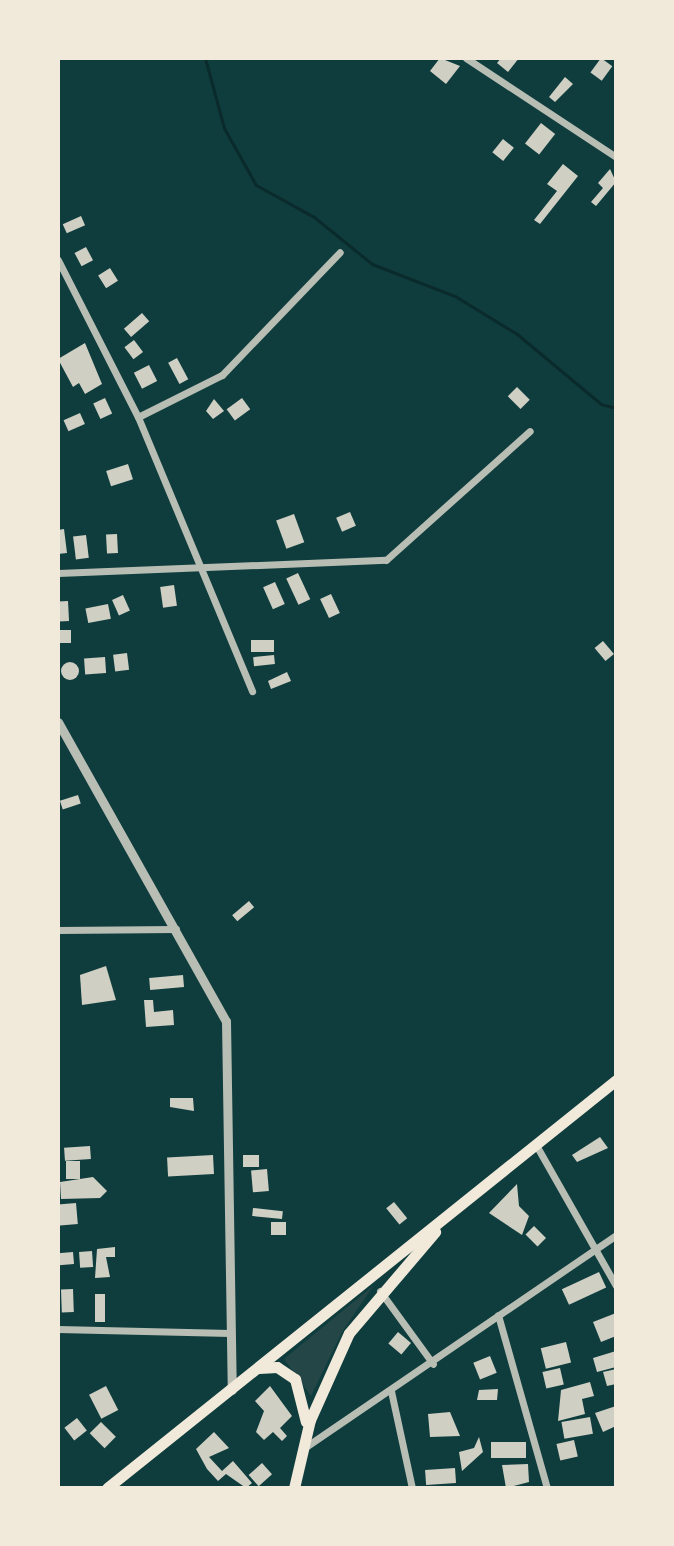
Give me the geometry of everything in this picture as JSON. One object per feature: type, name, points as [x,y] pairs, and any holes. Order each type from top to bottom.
[{"type":"main road","points":[[107,1488],[616,1080]]},
{"type":"main road","points":[[294,1488],[306,1433],[349,1333],[380,1291],[460,1205]]},
{"type":"main road","points":[[258,1368],[277,1367],[301,1386],[306,1433]]},
{"type":"street","points":[[466,58],[479,62],[616,157]]},
{"type":"street","points":[[138,417],[222,375],[340,252]]},
{"type":"street","points":[[58,260],[138,417],[195,566],[252,691]]},
{"type":"street","points":[[58,573],[386,560],[530,431]]},
{"type":"street","points":[[58,722],[226,1021],[232,1390]]},
{"type":"street","points":[[58,930],[176,929]]},
{"type":"street","points":[[536,1145],[598,1246],[616,1286]]},
{"type":"street","points":[[302,1450],[433,1364],[498,1315],[616,1235]]},
{"type":"street","points":[[380,1291],[433,1364]]},
{"type":"street","points":[[498,1315],[547,1488]]},
{"type":"street","points":[[58,1329],[230,1333]]},
{"type":"street","points":[[391,1391],[412,1488]]},
{"type":"shaded area","points":[[374,1285],[342,1332],[311,1396],[284,1359]]},
{"type":"building","points":[[440,58],[460,66],[446,84],[430,71]]},
{"type":"building","points":[[501,58],[519,58],[508,72],[497,63]]},
{"type":"building","points":[[601,58],[612,66],[602,81],[590,73]]},
{"type":"building","points":[[565,77],[573,84],[555,102],[549,97]]},
{"type":"building","points":[[541,123],[555,134],[539,155],[525,143]]},
{"type":"building","points":[[503,139],[514,148],[503,161],[492,152]]},
{"type":"building","points":[[563,164],[578,176],[540,224],[534,220],[557,191],[547,184]]},
{"type":"building","points":[[610,169],[616,182],[596,206],[591,202],[603,188],[598,183]]},
{"type":"building","points":[[81,216],[85,225],[67,233],[63,224]]},
{"type":"building","points":[[86,247],[93,260],[82,266],[75,253]]},
{"type":"building","points":[[110,268],[118,281],[106,288],[98,275]]},
{"type":"building","points":[[142,313],[149,321],[131,337],[124,329]]},
{"type":"building","points":[[134,340],[143,352],[133,359],[124,347]]},
{"type":"building","points":[[85,343],[102,384],[85,394],[79,383],[73,387],[58,359]]},
{"type":"building","points":[[177,358],[188,379],[179,384],[168,363]]},
{"type":"building","points":[[149,365],[157,381],[142,389],[134,373]]},
{"type":"building","points":[[517,387],[530,400],[521,409],[508,396]]},
{"type":"building","points":[[105,398],[112,413],[100,419],[93,403]]},
{"type":"building","points":[[242,398],[250,409],[235,420],[227,409]]},
{"type":"building","points":[[214,399],[224,411],[213,419],[206,411]]},
{"type":"building","points":[[80,413],[85,424],[68,431],[64,420]]},
{"type":"building","points":[[128,464],[133,479],[111,486],[106,471]]},
{"type":"building","points":[[350,512],[356,526],[342,532],[336,518]]},
{"type":"building","points":[[294,514],[304,542],[286,549],[276,520]]},
{"type":"building","points":[[64,529],[67,553],[58,554],[58,530]]},
{"type":"building","points":[[117,534],[118,553],[107,554],[106,535]]},
{"type":"building","points":[[86,535],[89,558],[76,559],[73,537]]},
{"type":"building","points":[[298,573],[310,599],[298,605],[286,578]]},
{"type":"building","points":[[275,582],[285,604],[273,609],[263,587]]},
{"type":"building","points":[[174,585],[177,606],[163,608],[160,587]]},
{"type":"building","points":[[331,594],[340,613],[329,618],[320,599]]},
{"type":"building","points":[[123,595],[130,611],[119,615],[112,600]]},
{"type":"building","points":[[68,601],[69,621],[59,621],[58,602]]},
{"type":"building","points":[[108,604],[111,619],[88,623],[85,608]]},
{"type":"building","points":[[58,630],[71,630],[71,643],[58,643]]},
{"type":"building","points":[[251,640],[274,640],[274,652],[251,652]]},
{"type":"building","points":[[603,641],[614,654],[606,661],[595,648]]},
{"type":"building","points":[[127,653],[129,670],[115,672],[113,655]]},
{"type":"building","points":[[274,655],[275,664],[254,666],[253,657]]},
{"type":"building","points":[[105,657],[106,673],[85,674],[84,658]]},
{"type":"building","points":[[66,662],[74,662],[79,671],[77,678],[66,680],[61,675],[61,667]]},
{"type":"building","points":[[287,672],[291,681],[271,689],[268,681]]},
{"type":"building","points":[[78,795],[81,804],[63,809],[60,801]]},
{"type":"building","points":[[249,901],[254,907],[237,921],[232,915]]},
{"type":"building","points":[[106,966],[116,1000],[82,1005],[80,975]]},
{"type":"building","points":[[183,975],[184,987],[150,990],[149,978]]},
{"type":"building","points":[[144,1000],[153,1000],[154,1012],[173,1010],[174,1025],[146,1027]]},
{"type":"building","points":[[170,1098],[193,1098],[194,1111],[170,1107]]},
{"type":"building","points":[[600,1137],[608,1148],[577,1162],[572,1155]]},
{"type":"building","points":[[90,1146],[91,1159],[65,1161],[64,1148]]},
{"type":"building","points":[[213,1155],[214,1174],[168,1176],[167,1157]]},
{"type":"building","points":[[243,1155],[259,1155],[259,1167],[243,1167]]},
{"type":"building","points":[[66,1161],[80,1161],[80,1179],[66,1179]]},
{"type":"building","points":[[267,1169],[269,1191],[253,1192],[251,1170]]},
{"type":"building","points":[[93,1177],[107,1191],[100,1198],[61,1199],[60,1182]]},
{"type":"building","points":[[517,1184],[519,1206],[529,1216],[522,1235],[489,1213]]},
{"type":"building","points":[[394,1202],[407,1218],[399,1225],[386,1208]]},
{"type":"building","points":[[76,1203],[78,1224],[60,1225],[58,1205]]},
{"type":"building","points":[[253,1208],[283,1211],[282,1219],[252,1216]]},
{"type":"building","points":[[271,1222],[286,1222],[286,1235],[271,1235]]},
{"type":"building","points":[[534,1226],[546,1238],[538,1247],[526,1234]]},
{"type":"building","points":[[115,1247],[115,1257],[106,1257],[110,1277],[95,1278],[97,1249]]},
{"type":"building","points":[[92,1251],[93,1267],[80,1268],[79,1252]]},
{"type":"building","points":[[73,1252],[74,1264],[59,1265],[58,1253]]},
{"type":"building","points":[[599,1272],[606,1287],[569,1305],[562,1289]]},
{"type":"building","points":[[61,1289],[73,1289],[74,1312],[62,1312]]},
{"type":"building","points":[[95,1294],[105,1294],[105,1322],[95,1322]]},
{"type":"building","points":[[616,1313],[616,1336],[601,1342],[593,1322]]},
{"type":"building","points":[[398,1332],[411,1343],[401,1354],[388,1343]]},
{"type":"building","points":[[566,1342],[571,1362],[546,1369],[541,1348]]},
{"type":"building","points":[[616,1351],[616,1367],[597,1372],[593,1358]]},
{"type":"building","points":[[490,1356],[497,1373],[480,1379],[473,1363]]},
{"type":"building","points":[[560,1368],[564,1385],[546,1389],[542,1372]]},
{"type":"building","points":[[616,1369],[616,1384],[607,1386],[603,1372]]},
{"type":"building","points":[[590,1382],[594,1396],[582,1399],[585,1414],[558,1421],[561,1390]]},
{"type":"building","points":[[106,1386],[118,1410],[101,1419],[89,1395]]},
{"type":"building","points":[[270,1386],[292,1416],[280,1428],[287,1436],[282,1441],[273,1432],[264,1440],[256,1432],[264,1411],[255,1401]]},
{"type":"building","points":[[498,1389],[497,1400],[477,1400],[479,1390]]},
{"type":"building","points":[[616,1406],[616,1426],[603,1432],[595,1413]]},
{"type":"building","points":[[450,1412],[460,1436],[430,1437],[428,1414]]},
{"type":"building","points":[[590,1417],[593,1434],[564,1439],[561,1422]]},
{"type":"building","points":[[77,1418],[87,1431],[74,1440],[64,1428]]},
{"type":"building","points":[[101,1422],[116,1437],[105,1448],[90,1433]]},
{"type":"building","points":[[214,1432],[229,1448],[209,1457],[222,1471],[233,1461],[252,1483],[246,1488],[226,1474],[218,1481],[207,1469],[196,1449]]},
{"type":"building","points":[[479,1437],[483,1452],[462,1471],[459,1452],[474,1448]]},
{"type":"building","points":[[574,1440],[578,1457],[560,1461],[556,1444]]},
{"type":"building","points":[[491,1442],[526,1442],[526,1458],[491,1458]]},
{"type":"building","points":[[262,1463],[272,1474],[259,1486],[249,1475]]},
{"type":"building","points":[[528,1464],[529,1482],[506,1488],[502,1465]]},
{"type":"building","points":[[455,1468],[456,1483],[426,1485],[425,1470]]},
{"type":"waterway","points":[[205,58],[224,128],[256,185],[314,217],[372,264],[455,296],[517,334],[601,404],[616,408]]}]
